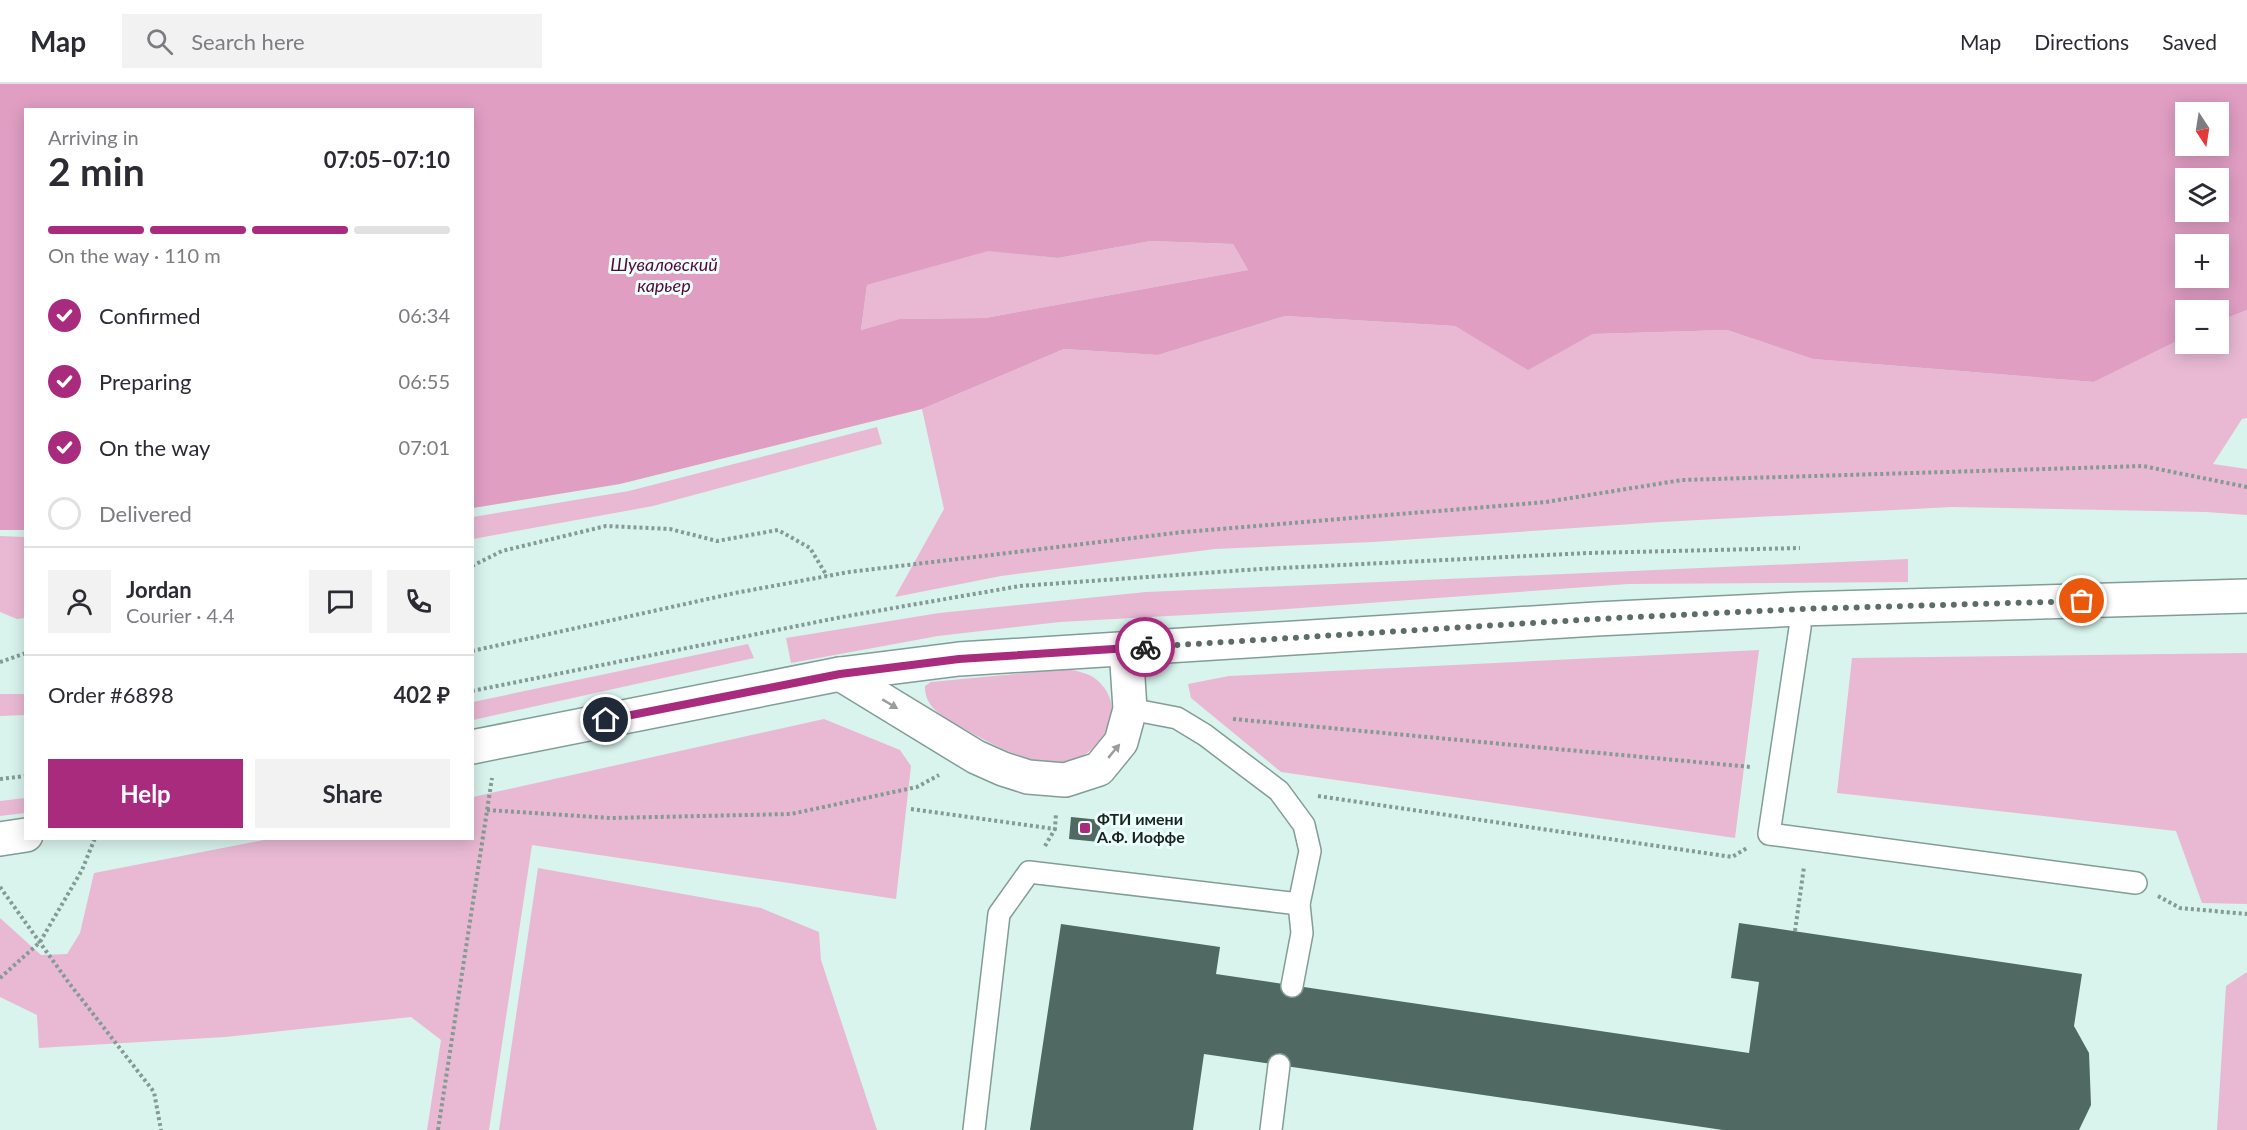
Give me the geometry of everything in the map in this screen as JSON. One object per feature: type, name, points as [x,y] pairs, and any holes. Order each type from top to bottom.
[{"type":"street","points":[[485,745],[840,674],[959,659],[1596,619],[1800,609],[2247,596]]},
{"type":"street","points":[[840,674],[976,756],[1003,769],[1028,777],[1065,780],[1099,769],[1121,742],[1130,710],[1126,648]]},
{"type":"street","points":[[0,838],[24,836]]},
{"type":"lane","points":[[1800,609],[1800,628],[1769,834],[2136,883]]},
{"type":"lane","points":[[1130,710],[1177,718],[1205,735],[1279,791],[1304,825],[1310,850],[1299,904],[1302,933],[1292,986]]},
{"type":"lane","points":[[974,1130],[999,914],[1029,872],[1299,904]]},
{"type":"lane","points":[[1271,1130],[1279,1065]]},
{"type":"path","points":[[474,651],[735,592],[827,576],[1183,532],[1546,502],[1682,480],[2143,466],[2247,487]]},
{"type":"path","points":[[474,565],[502,550],[606,526],[670,529],[717,541],[778,530],[810,548],[827,576]]},
{"type":"path","points":[[474,691],[842,617],[1020,586],[1283,568],[1588,553],[1800,548]]},
{"type":"path","points":[[0,663],[24,654]]},
{"type":"path","points":[[1229,719],[1779,769]]},
{"type":"path","points":[[438,1130],[487,810],[485,745]]},
{"type":"path","points":[[487,810],[611,818],[790,814],[917,787],[976,756]]},
{"type":"path","points":[[0,779],[24,776]]},
{"type":"path","points":[[1279,791],[1732,857],[1769,834]]},
{"type":"path","points":[[911,808],[1055,829],[1056,808]]},
{"type":"path","points":[[0,978],[40,942],[82,870],[94,840]]},
{"type":"path","points":[[1795,932],[1808,840]]},
{"type":"path","points":[[2136,883],[2180,908],[2247,914]]},
{"type":"path","points":[[0,887],[69,983],[154,1092],[161,1130]]},
{"type":"shaded area","points":[[1151,241],[1233,244],[1248,270],[985,318],[899,319],[861,330],[867,285],[988,250],[1058,258]]},
{"type":"shaded area","points":[[2247,310],[2247,418],[2242,419],[2213,464],[2247,469],[2247,515],[2206,512],[1952,507],[1661,522],[1373,542],[1215,549],[1001,576],[895,597],[944,509],[922,409],[1064,349],[1158,355],[1285,316],[1455,326],[1528,369],[1593,334],[1727,330],[1813,359],[2094,382],[2175,342],[2175,354],[2229,354],[2229,317]]},
{"type":"shaded area","points":[[877,427],[882,444],[653,506],[474,539],[474,517],[629,491]]},
{"type":"shaded area","points":[[0,536],[24,537],[24,618],[17,619],[0,612]]},
{"type":"shaded area","points":[[1908,559],[1908,582],[1628,584],[1259,611],[1060,622],[938,636],[791,663],[786,638],[939,613],[1146,592]]},
{"type":"shaded area","points":[[748,644],[754,658],[474,720],[474,702]]},
{"type":"shaded area","points":[[1759,650],[1735,838],[1281,772],[1191,698],[1188,684],[1229,676]]},
{"type":"shaded area","points":[[2247,653],[2247,904],[2202,903],[2176,831],[1837,793],[1852,658]]},
{"type":"shaded area","points":[[1067,669],[1087,674],[1097,680],[1107,692],[1112,704],[1112,717],[1108,730],[1100,741],[1078,758],[1065,762],[1039,762],[998,747],[937,712],[926,694],[925,686],[931,682]]},
{"type":"shaded area","points":[[0,694],[24,694],[24,715],[0,716]]},
{"type":"shaded area","points":[[824,719],[900,750],[911,766],[896,899],[532,845],[489,1130],[427,1130],[441,1040],[411,1017],[225,1037],[39,1048],[37,1015],[0,997],[0,918],[41,955],[67,954],[80,933],[94,873],[264,840],[474,840],[474,797]]},
{"type":"shaded area","points":[[24,798],[24,813],[0,816],[0,801]]},
{"type":"shaded area","points":[[538,868],[761,908],[819,932],[821,960],[877,1130],[499,1130]]},
{"type":"shaded area","points":[[2247,972],[2247,1130],[2217,1130],[2226,986]]},
{"type":"water","name":"Шуваловский карьер","points":[[0,84],[2247,84],[2247,310],[2229,317],[2229,300],[2175,300],[2175,342],[2094,382],[1813,359],[1727,330],[1593,334],[1528,370],[1455,326],[1285,316],[1158,355],[1064,349],[922,409],[620,484],[474,508],[474,108],[24,108],[24,530],[0,530]],"holes":[[[1151,241],[1233,244],[1248,270],[985,318],[899,319],[861,330],[867,285],[988,251],[1058,258]]]},
{"type":"building","points":[[1071,817],[1101,820],[1099,842],[1069,839]]},
{"type":"building","points":[[1739,923],[2082,974],[2074,1026],[2089,1053],[2091,1105],[2079,1130],[1723,1130],[1204,1054],[1193,1130],[1030,1130],[1061,924],[1220,947],[1216,974],[1749,1053],[1759,982],[1731,978]]},
{"type":"way so far","points":[[1145,647],[1596,619],[1800,609],[2082,601]]},
{"type":"place","name":"ФТИ имени А.Ф. Иоффе","points":[[1085,828]]},
{"type":"route","points":[[606,720],[840,674],[959,659],[1145,647]]}]
